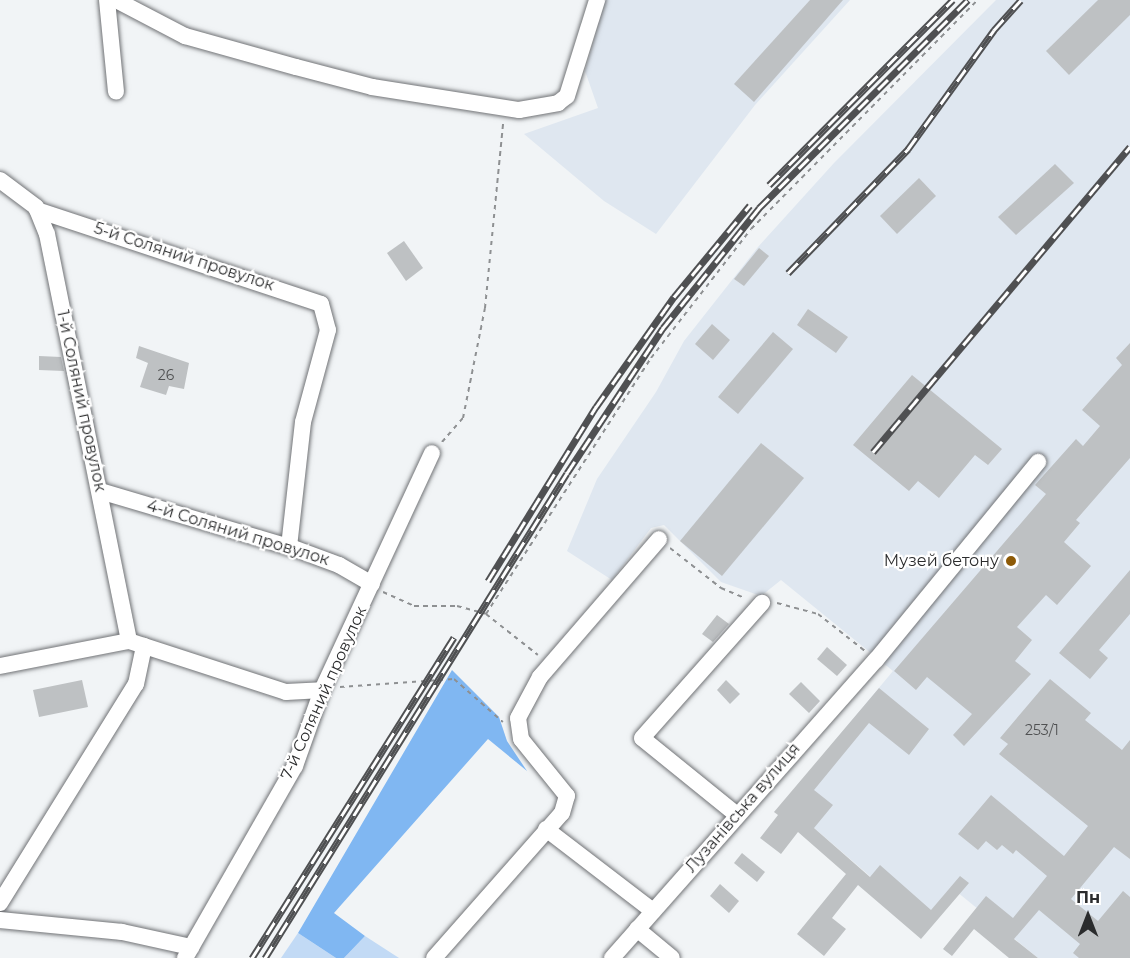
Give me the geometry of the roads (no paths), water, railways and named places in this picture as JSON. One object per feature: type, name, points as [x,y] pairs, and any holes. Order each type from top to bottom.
[{"type":"street","points":[[107,0],[116,92]]},
{"type":"street","points":[[116,0],[185,36],[296,67],[372,87],[505,108],[558,103],[576,81],[597,0]]},
{"type":"street","name":"1-й Соляний провулок","points":[[0,180],[37,210],[47,234],[100,491],[136,644],[136,684],[0,903]]},
{"type":"street","name":"5-й Соляний провулок","points":[[37,210],[312,299],[326,311],[328,330],[303,422],[289,547]]},
{"type":"street","name":"7-й Соляний провулок","points":[[188,952],[295,766],[322,690],[432,453]]},
{"type":"street","name":"Лузанівська вулиця","points":[[612,958],[876,660],[1038,462]]},
{"type":"street","name":"4-й Соляний провулок","points":[[100,491],[289,547],[339,565],[372,585]]},
{"type":"street","points":[[434,958],[562,813],[567,796],[521,739],[518,718],[550,664],[659,539]]},
{"type":"street","points":[[737,815],[642,738],[762,603]]},
{"type":"street","points":[[0,666],[136,644],[286,693],[322,690]]},
{"type":"street","points":[[546,829],[653,911]]},
{"type":"street","points":[[0,920],[122,932],[188,952]]},
{"type":"street","points":[[637,929],[672,958]]},
{"type":"railway","points":[[769,185],[953,0]]},
{"type":"railway","points":[[265,958],[567,473],[663,328],[759,208],[968,0]]},
{"type":"railway","points":[[788,273],[908,149],[994,30],[1021,0]]},
{"type":"railway","points":[[873,452],[1130,147]]},
{"type":"railway","points":[[488,581],[596,407],[674,297],[750,205]]},
{"type":"railway","points":[[252,958],[454,637]]},
{"type":"place","name":"Музей бетону","points":[[1011,561]]}]
